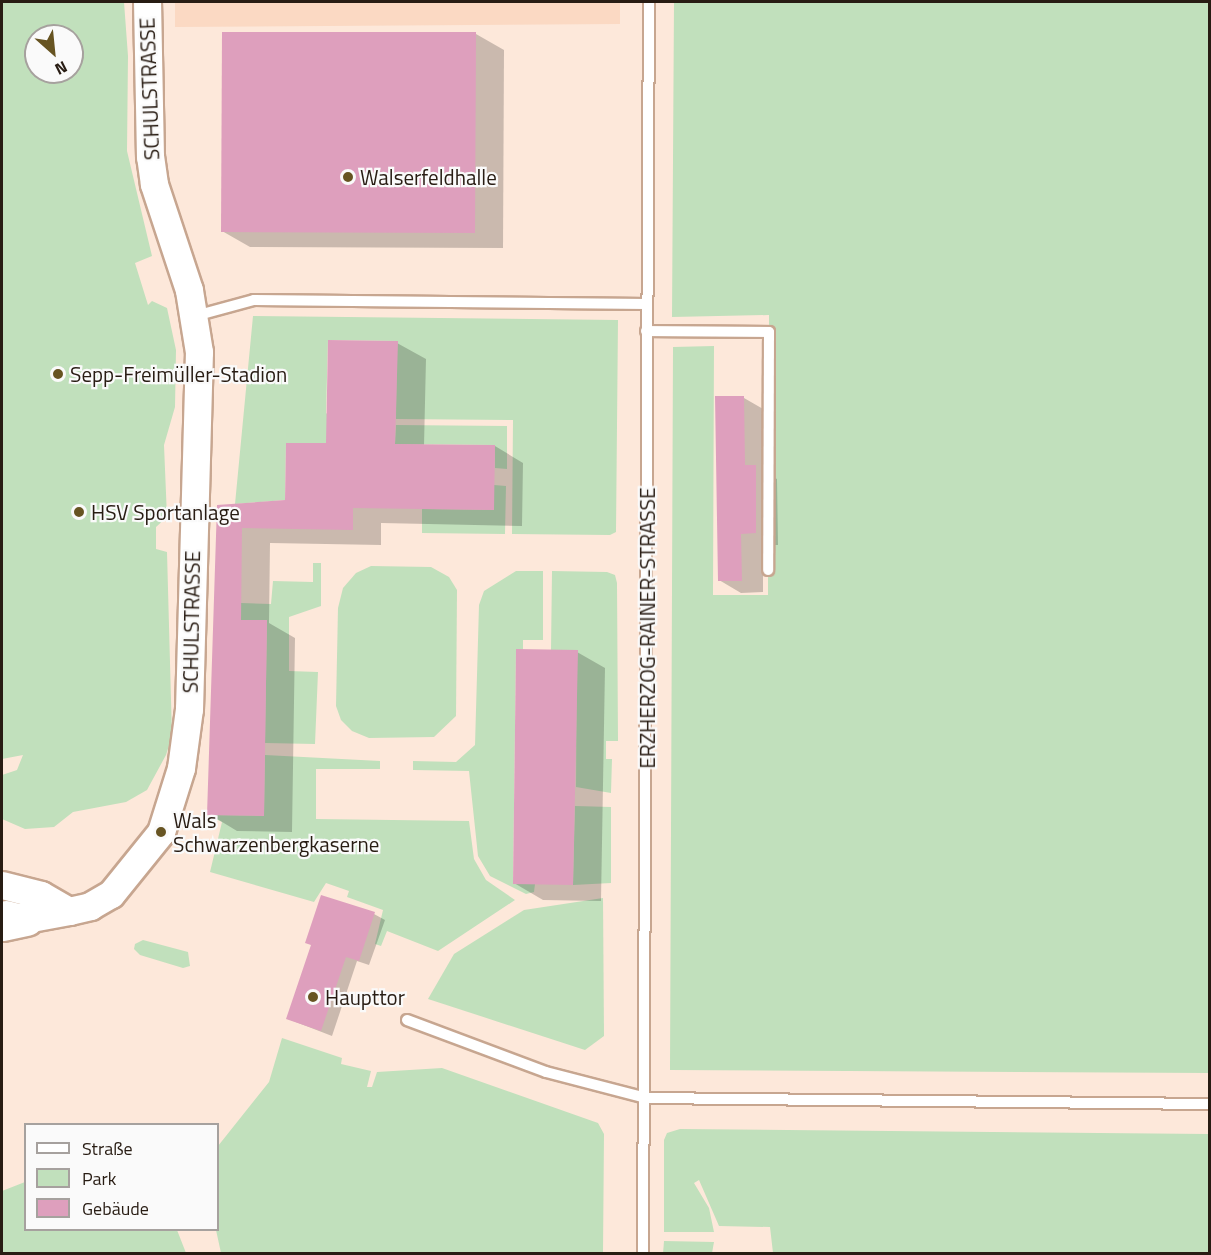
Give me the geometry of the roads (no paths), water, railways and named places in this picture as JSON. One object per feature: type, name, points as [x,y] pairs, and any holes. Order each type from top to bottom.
[{"type":"street","name":"SCHULSTRASSE","points":[[10,919],[90,906],[111,894],[161,832],[181,768],[189,709],[199,352],[195,316],[154,184],[150,157],[147,2]]},
{"type":"street","points":[[2,885],[40,895],[69,911]]},
{"type":"lane","name":"ERZHERZOG-RAINER-STRASSE","points":[[643,1254],[646,1098],[646,331],[649,2]]},
{"type":"lane","points":[[195,316],[254,300],[647,304]]},
{"type":"lane","points":[[646,331],[769,332],[768,570]]},
{"type":"lane","points":[[407,1020],[546,1072],[646,1098],[1209,1104]]},
{"type":"place","name":"Walserfeldhalle","points":[[348,177]]},
{"type":"place","name":"Sepp-Freimüller-Stadion","points":[[58,374]]},
{"type":"place","name":"HSV Sportanlage","points":[[79,512]]},
{"type":"place","name":"Wals Schwarzenbergkaserne","points":[[161,832]]},
{"type":"place","name":"Haupttor","points":[[313,997]]}]
